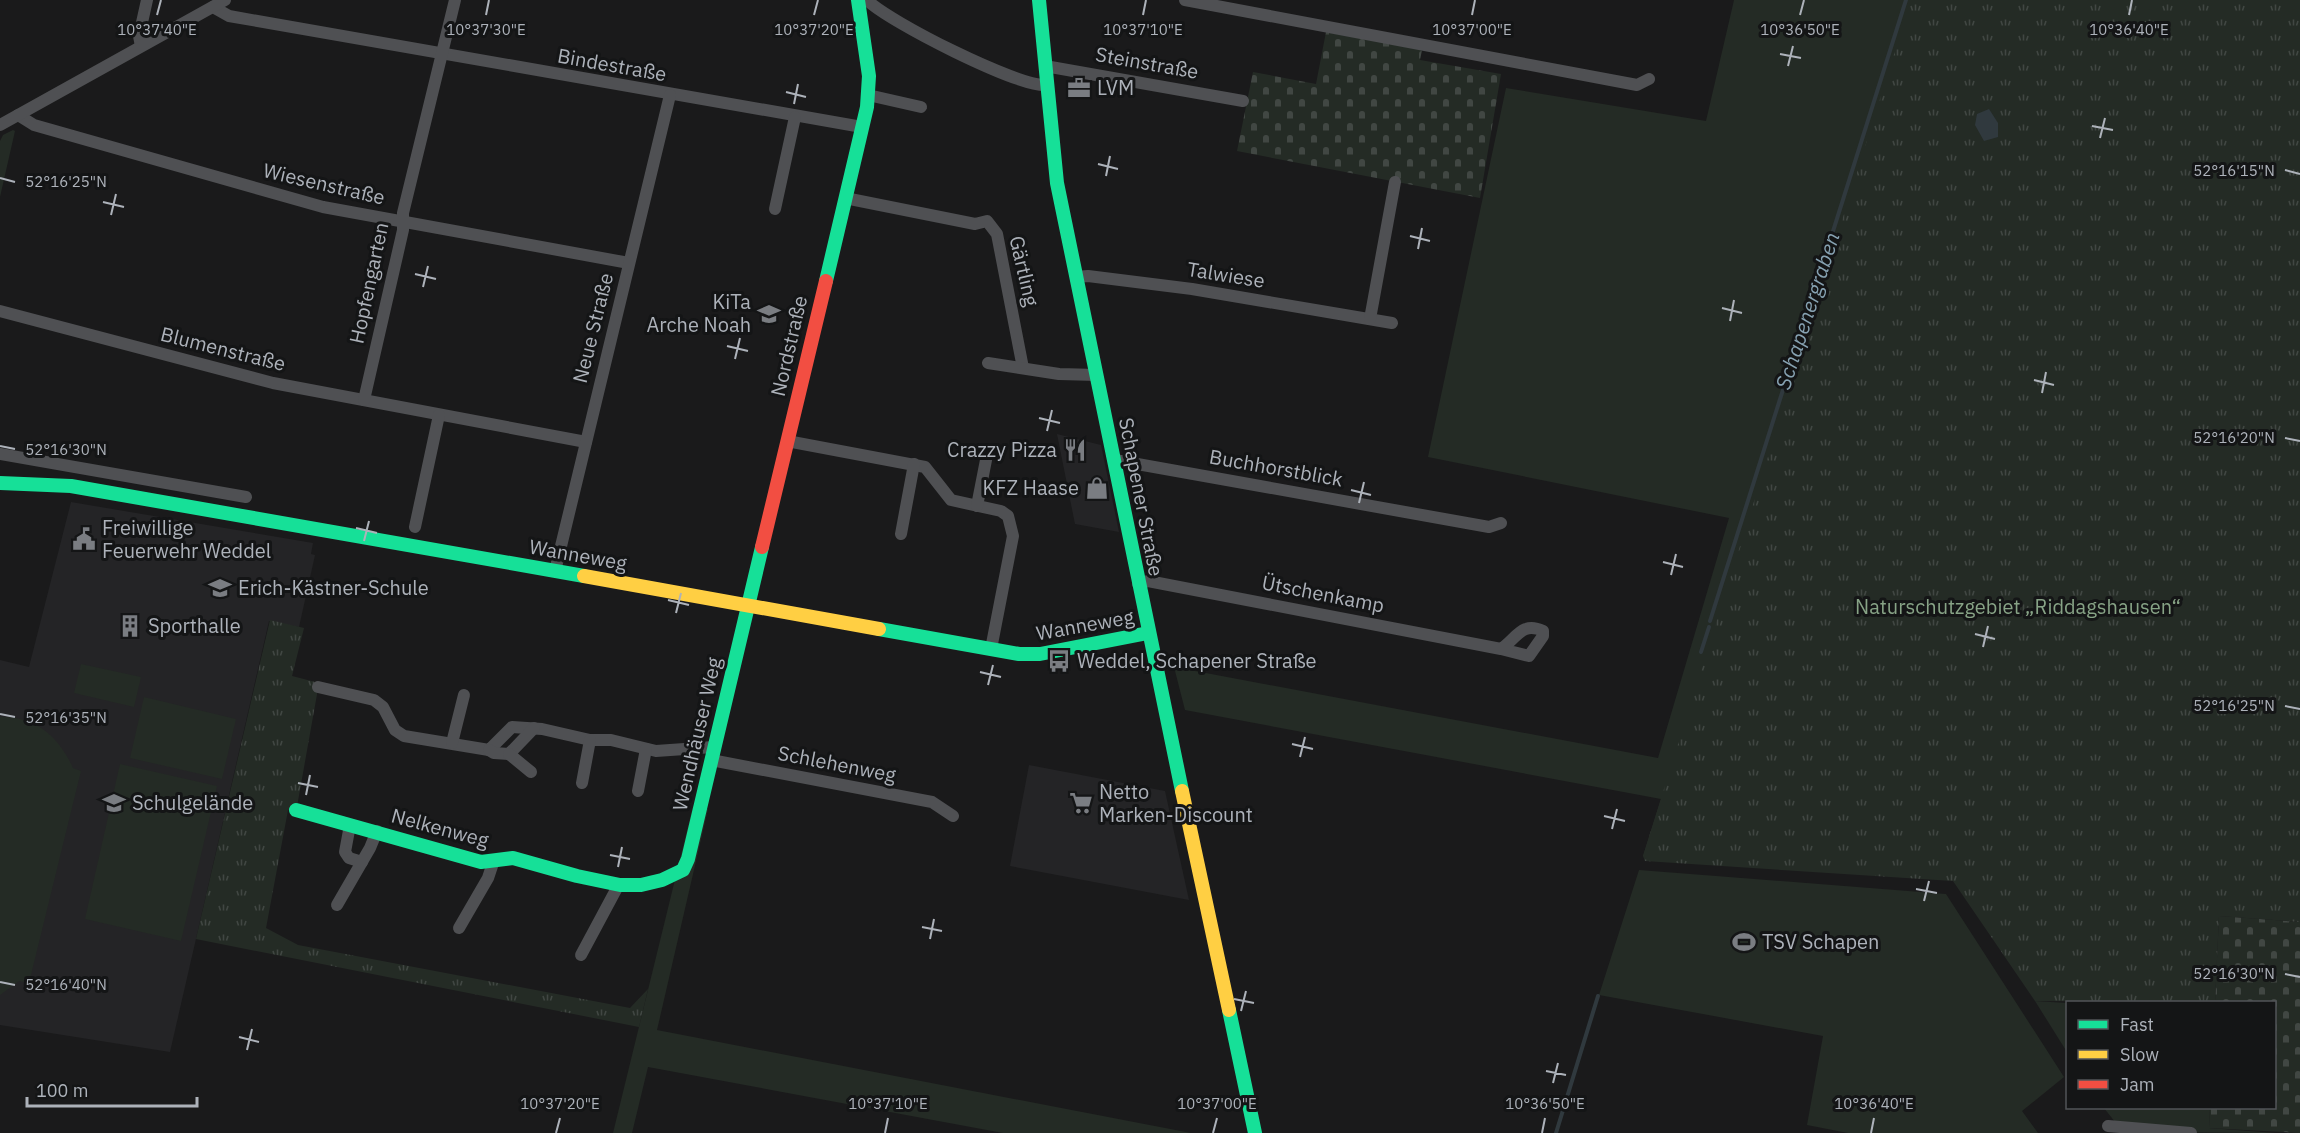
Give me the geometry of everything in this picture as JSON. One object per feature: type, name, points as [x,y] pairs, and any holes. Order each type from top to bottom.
[{"type":"street","points":[[141,46],[139,36],[147,0]]},
{"type":"street","points":[[0,125],[225,0]]},
{"type":"street","name":"Hopfengarten","points":[[364,400],[441,53],[455,0]]},
{"type":"street","name":"Nordstraße","points":[[748,606],[868,95],[869,76],[858,0]]},
{"type":"street","points":[[867,0],[902,25],[924,36],[1026,83],[1046,85]]},
{"type":"street","name":"Schapener Straße","points":[[1039,0],[1053,155],[1076,277],[1115,460],[1148,633],[1255,1133]]},
{"type":"street","points":[[1185,0],[1230,4],[1637,85],[1649,79]]},
{"type":"street","name":"Bindestraße","points":[[213,7],[229,16],[862,127]]},
{"type":"street","name":"Steinstraße","points":[[1045,66],[1243,101]]},
{"type":"street","name":"Neue Straße","points":[[555,571],[670,95]]},
{"type":"street","points":[[868,95],[921,107]]},
{"type":"street","name":"Wiesenstraße","points":[[18,115],[34,125],[300,201],[629,263]]},
{"type":"street","points":[[775,209],[795,117]]},
{"type":"street","points":[[1370,319],[1395,182]]},
{"type":"street","name":"Gärtling","points":[[845,198],[975,224],[987,221],[998,234],[1023,368]]},
{"type":"street","name":"Talwiese","points":[[1076,277],[1088,276],[1192,289],[1392,323]]},
{"type":"street","name":"Blumenstraße","points":[[0,311],[273,383],[586,442]]},
{"type":"street","points":[[988,363],[1059,374],[1097,375]]},
{"type":"street","points":[[415,527],[439,415]]},
{"type":"street","points":[[787,441],[925,467],[951,500],[1001,511],[1008,516],[1013,536],[991,649]]},
{"type":"street","points":[[0,454],[246,497]]},
{"type":"street","points":[[977,506],[986,460]]},
{"type":"street","name":"Buchhorstblick","points":[[1115,460],[1489,527],[1501,524]]},
{"type":"street","points":[[901,534],[914,464]]},
{"type":"street","name":"Wanneweg","points":[[0,483],[71,486],[1019,654],[1040,654],[1148,633]]},
{"type":"street","name":"Ütschenkamp","points":[[1138,584],[1148,581],[1502,649]]},
{"type":"street","name":"Wendhäuser Weg","points":[[683,870],[748,606]]},
{"type":"street","points":[[318,687],[374,700],[383,707],[395,730],[404,736],[509,754],[531,772]]},
{"type":"street","points":[[452,743],[464,695]]},
{"type":"street","points":[[489,750],[512,727],[534,728]]},
{"type":"street","points":[[509,754],[534,728]]},
{"type":"street","name":"Schlehenweg","points":[[534,728],[590,740],[611,740],[664,752],[712,753],[932,802],[953,816]]},
{"type":"street","points":[[582,783],[590,740]]},
{"type":"street","points":[[638,791],[646,749]]},
{"type":"street","name":"Nelkenweg","points":[[296,810],[481,862],[493,863],[509,858],[599,883],[618,886],[658,881],[683,870]]},
{"type":"street","points":[[350,825],[345,852],[349,858],[362,862]]},
{"type":"street","name":"Nelkenweg","points":[[337,905],[377,831]]},
{"type":"street","name":"Nelkenweg","points":[[459,928],[488,879],[493,863]]},
{"type":"street","points":[[581,955],[618,886]]},
{"type":"street","points":[[2110,1130],[2191,1133]]},
{"type":"shaded area","points":[[1989,109],[1998,123],[1998,137],[1984,141],[1975,125],[1977,114]]},
{"type":"shaded area","points":[[1057,434],[1101,445],[1119,532],[1075,524]]},
{"type":"shaded area","name":"Schulgelände","points":[[71,502],[313,543],[311,554],[315,555],[299,627],[269,621],[170,1052],[0,1025],[0,660],[29,667]]},
{"type":"shaded area","points":[[1029,765],[1165,791],[1189,900],[1010,866]]},
{"type":"green space","points":[[1734,0],[1931,0],[1957,880],[1643,856],[1661,799],[1185,710],[1174,667],[1658,758],[1729,518],[1428,457],[1506,88],[1706,121]]},
{"type":"green space","name":"Naturschutzgebiet „Riddagshausen“","points":[[1911,0],[2300,0],[2300,922],[2219,916],[2215,1001],[2035,1001],[1953,881],[1645,861],[1643,856]]},
{"type":"green space","points":[[1326,32],[1422,50],[1420,60],[1501,74],[1480,198],[1237,151],[1253,72],[1316,84]]},
{"type":"green space","points":[[15,131],[0,197],[0,141],[3,135]]},
{"type":"green space","points":[[270,620],[304,628],[292,676],[319,683],[296,812],[288,810],[266,928],[298,945],[630,1008],[648,989],[639,1027],[196,939]]},
{"type":"green space","points":[[81,664],[141,677],[134,707],[74,693]]},
{"type":"green space","points":[[144,697],[236,719],[222,779],[130,758]]},
{"type":"green space","points":[[0,717],[25,720],[45,730],[61,747],[73,768],[81,771],[29,983],[19,981],[0,995]]},
{"type":"green space","points":[[120,764],[217,786],[181,941],[85,919]]},
{"type":"green space","points":[[693,806],[708,809],[657,1030],[1191,1133],[1003,1133],[648,1067],[632,1133],[613,1133]]},
{"type":"green space","points":[[1639,870],[1946,894],[2064,1077],[2022,1111],[2038,1133],[1848,1133],[1807,1125],[1823,1036],[1599,995]]},
{"type":"green space","points":[[2219,916],[2300,922],[2300,1133],[2209,1128],[2210,1109],[2276,1109],[2276,1001],[2215,1001]]},
{"type":"green space","points":[[2035,1001],[2066,1003],[2066,1050]]},
{"type":"green space","points":[[2105,1109],[2210,1109],[2209,1128],[2276,1133],[2123,1132]]},
{"type":"waterway","name":"Schapenergraben","points":[[1710,621],[1906,0]]},
{"type":"waterway","name":"Schapenergraben","points":[[1701,652],[1709,627]]},
{"type":"waterway","name":"Schapenergraben","points":[[1556,1133],[1598,996]]},
{"type":"traffic: fast","points":[[826,281],[867,107],[869,76],[858,0]]},
{"type":"traffic: fast","points":[[1039,0],[1057,183],[1182,791]]},
{"type":"traffic: fast","points":[[0,483],[71,486],[584,576]]},
{"type":"traffic: fast","points":[[296,810],[481,862],[513,858],[620,885],[641,885],[662,880],[683,870],[688,859],[762,547]]},
{"type":"traffic: fast","points":[[879,629],[1019,654],[1040,654],[1148,633]]},
{"type":"traffic: fast","points":[[1229,1010],[1255,1133]]},
{"type":"traffic: slow","points":[[584,576],[879,629]]},
{"type":"traffic: slow","points":[[1182,791],[1229,1010]]},
{"type":"traffic: jam","points":[[762,547],[826,281]]},
{"type":"place","name":"LVM","points":[[1079,88]]},
{"type":"place","name":"KiTa Arche Noah","points":[[769,314]]},
{"type":"place","name":"Crazzy Pizza","points":[[1075,450]]},
{"type":"place","name":"KFZ Haase","points":[[1097,488]]},
{"type":"place","name":"Freiwillige Feuerwehr Weddel","points":[[84,539]]},
{"type":"place","name":"Erich-Kästner-Schule","points":[[220,588]]},
{"type":"place","name":"Sporthalle","points":[[130,626]]},
{"type":"place","name":"Weddel, Schapener Straße","points":[[1059,661]]},
{"type":"place","name":"Schulgelände","points":[[114,803]]},
{"type":"place","name":"Netto Marken-Discount","points":[[1081,803]]},
{"type":"place","name":"TSV Schapen","points":[[1744,942]]}]
